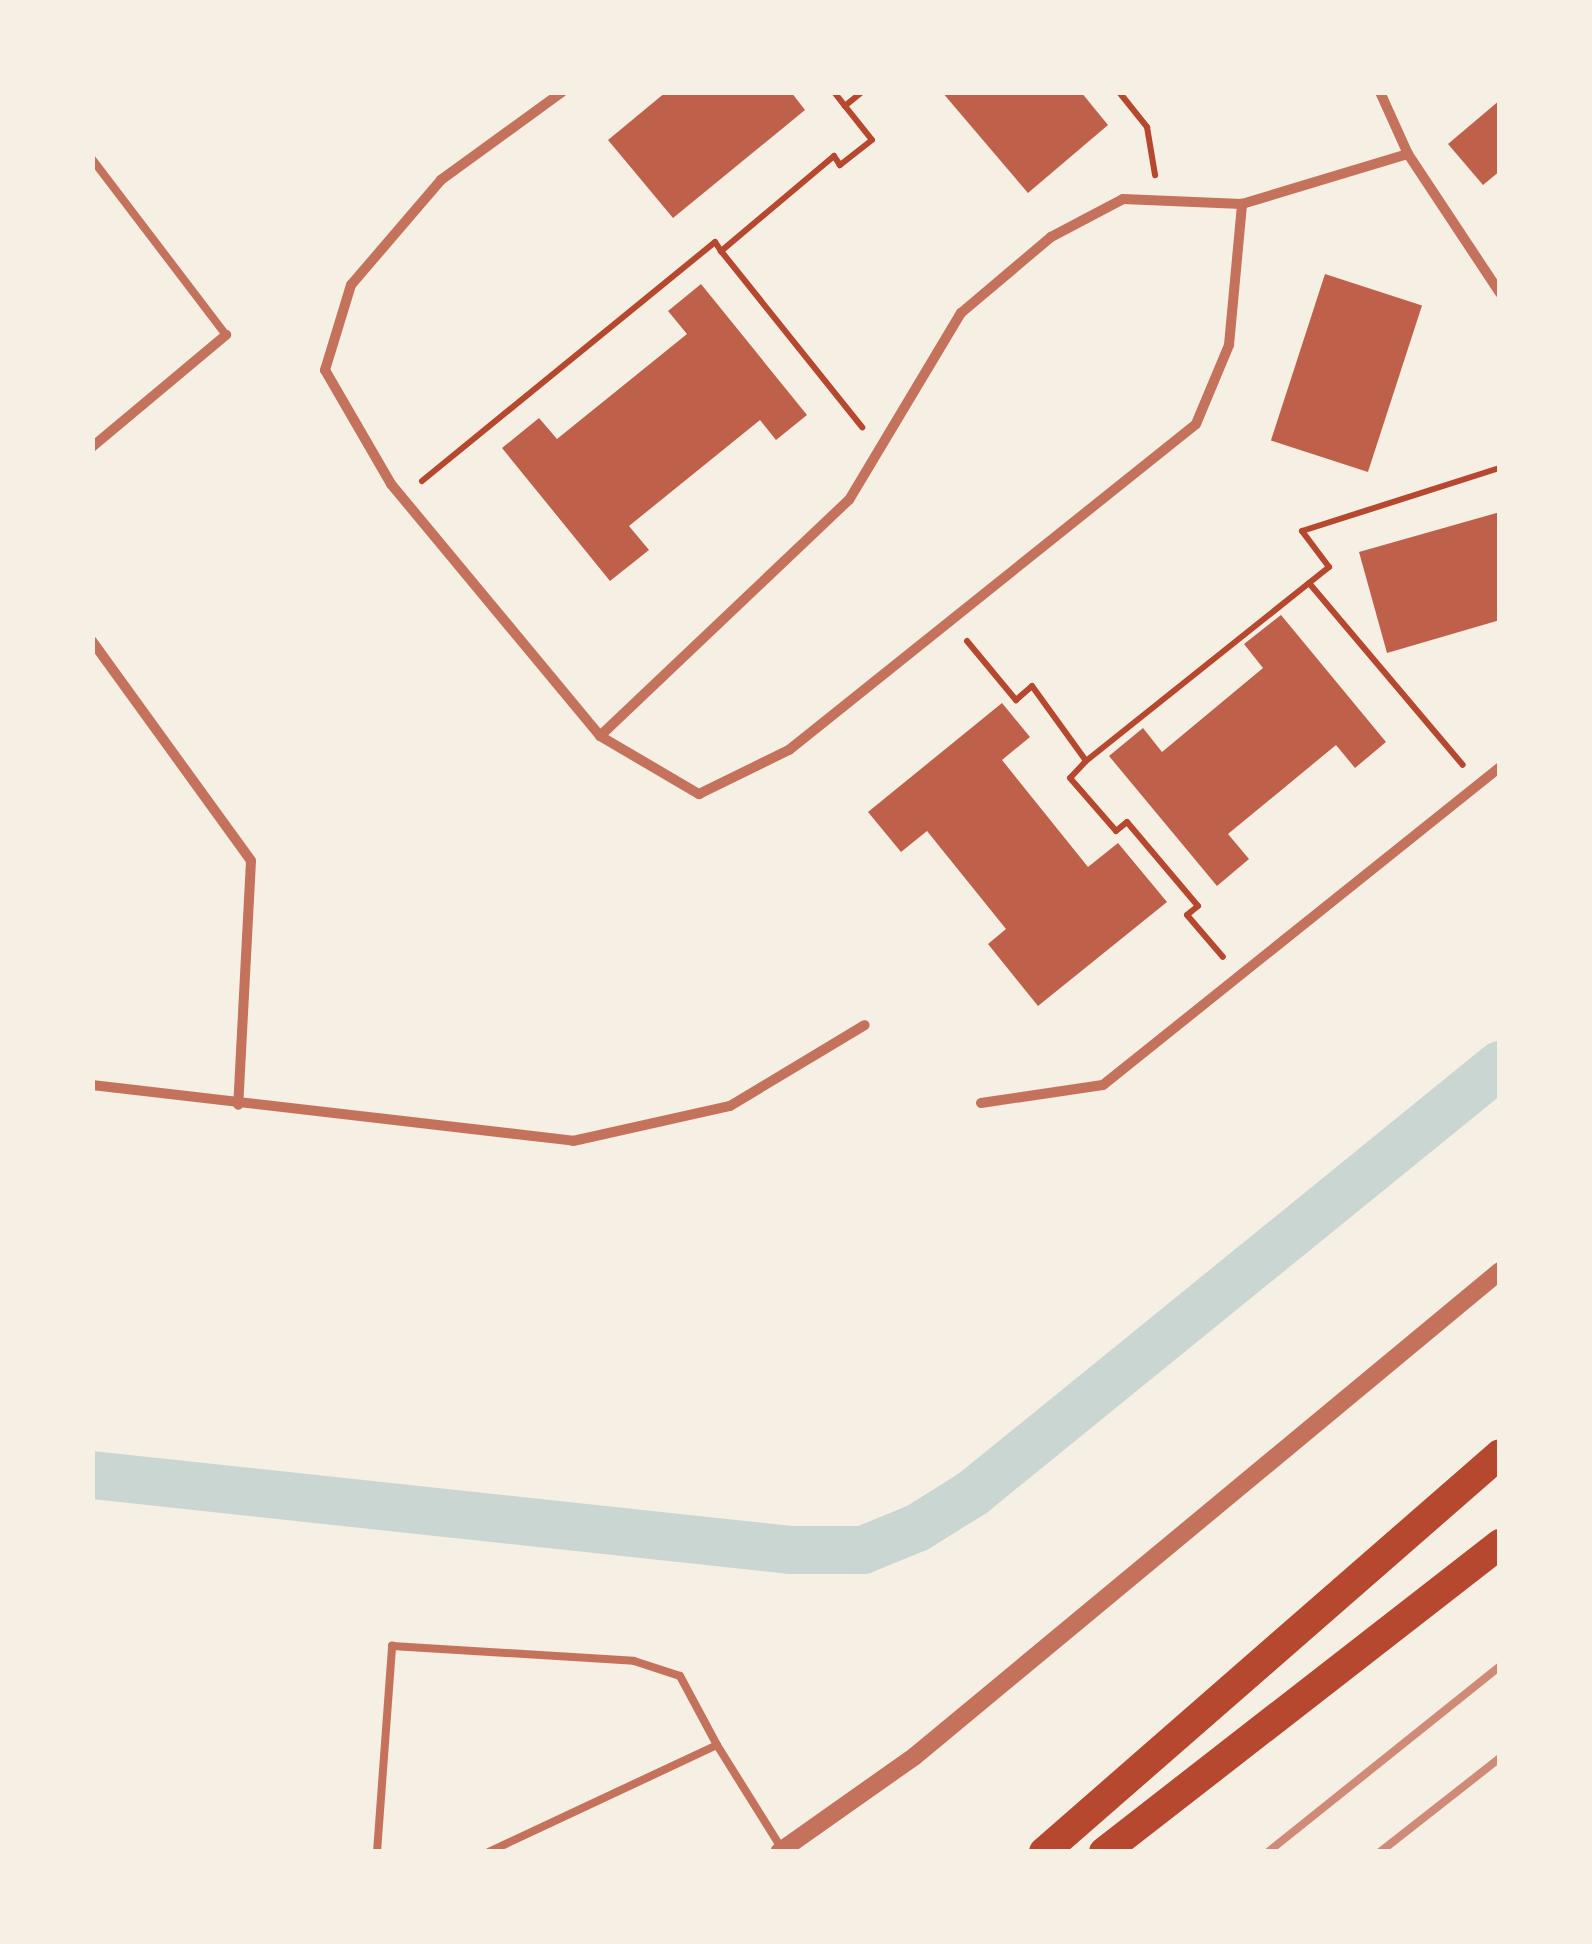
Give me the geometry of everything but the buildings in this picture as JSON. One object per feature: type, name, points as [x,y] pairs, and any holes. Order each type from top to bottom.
[{"type":"highway","points":[[1044,1852],[1500,1454]]},
{"type":"highway","points":[[1104,1852],[1500,1544]]},
{"type":"street","points":[[562,92],[441,180],[377,254],[352,284],[325,370],[402,497],[600,736],[699,794],[789,750],[1196,424],[1229,345],[1242,204]]},
{"type":"street","points":[[1380,92],[1408,154],[1500,293]]},
{"type":"street","points":[[600,736],[849,500],[882,452],[962,314],[1052,236],[1123,199],[1242,204],[1408,154]]},
{"type":"street","points":[[92,446],[226,335]]},
{"type":"street","points":[[92,641],[251,861],[238,1104]]},
{"type":"street","points":[[981,1103],[1103,1085],[1500,767]]},
{"type":"street","points":[[92,1086],[572,1142],[730,1106],[865,1025]]},
{"type":"street","points":[[780,1850],[914,1756],[1500,1271]]},
{"type":"lane","points":[[92,160],[226,335]]},
{"type":"lane","points":[[377,1852],[392,1646],[634,1661],[680,1676],[780,1850]]},
{"type":"lane","points":[[488,1852],[717,1745]]},
{"type":"path","points":[[721,251],[834,156],[840,165],[872,140],[834,92]]},
{"type":"path","points":[[845,106],[862,92]]},
{"type":"path","points":[[1119,92],[1147,127],[1160,200]]},
{"type":"path","points":[[402,497],[714,242],[882,452]]},
{"type":"path","points":[[1239,976],[1187,915],[1198,906],[1127,822],[1116,831],[1070,778],[1086,761],[1329,567],[1302,531],[1500,468]]},
{"type":"path","points":[[1309,583],[1480,784]]},
{"type":"path","points":[[950,621],[1016,700],[1032,686],[1086,761]]},
{"type":"waterway","points":[[92,1475],[790,1550],[863,1550],[917,1528],[973,1493],[1500,1065]]},
{"type":"railway","points":[[1268,1852],[1500,1666]]},
{"type":"railway","points":[[1380,1852],[1500,1758]]}]
